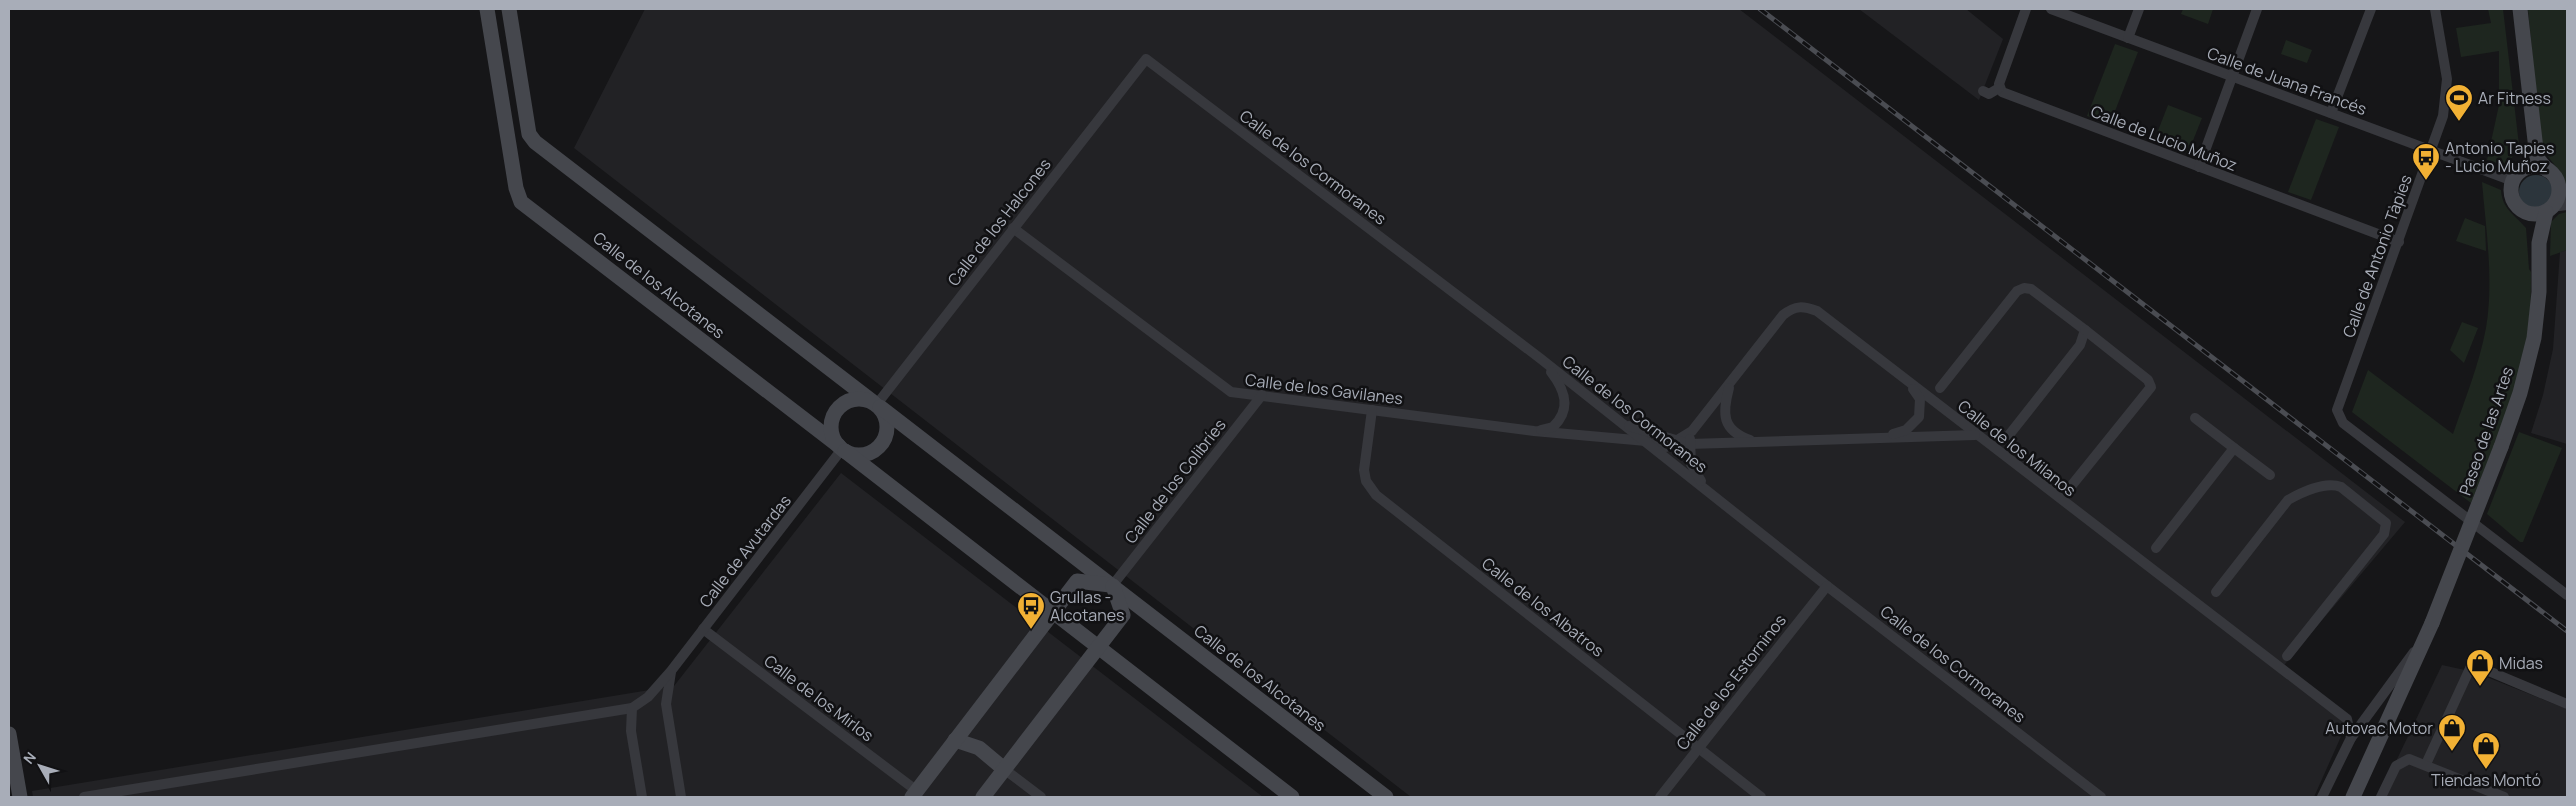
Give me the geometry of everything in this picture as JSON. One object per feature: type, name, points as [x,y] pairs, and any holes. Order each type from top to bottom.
[{"type":"street","name":"Calle de los Alcotanes","points":[[487,9],[516,188],[521,202],[1292,797]]},
{"type":"street","name":"Calle de los Alcotanes","points":[[509,9],[529,134],[535,142],[1386,797]]},
{"type":"street","points":[[1982,91],[1989,94],[1999,88],[2026,9]]},
{"type":"street","name":"Calle de Juana Francés","points":[[2051,9],[2513,181]]},
{"type":"street","points":[[2128,38],[2139,9]]},
{"type":"street","points":[[2198,166],[2257,9]]},
{"type":"street","points":[[2332,113],[2371,9]]},
{"type":"street","name":"Calle de Antonio Tàpies","points":[[2435,9],[2447,79],[2443,116],[2337,410],[2344,422],[2567,595]]},
{"type":"street","points":[[2512,9],[2530,150],[2528,168]]},
{"type":"street","points":[[2520,9],[2537,158],[2553,175],[2563,195],[2549,209]]},
{"type":"street","name":"Calle de los Halcones","points":[[876,405],[1146,59]]},
{"type":"street","name":"Calle de los Cormoranes","points":[[1146,59],[1541,360],[1705,487],[1826,586],[2101,797]]},
{"type":"street","name":"Calle de Lucio Muñoz","points":[[1999,88],[2009,96],[2399,242]]},
{"type":"street","points":[[2547,170],[2534,166],[2518,174],[2513,181],[2512,197],[2516,204],[2524,211],[2534,214],[2567,205]]},
{"type":"street","name":"Paseo de las Artes","points":[[2353,797],[2430,628],[2501,448],[2520,393],[2534,338],[2539,292],[2539,244],[2549,209]]},
{"type":"street","name":"Paseo de las Artes","points":[[2524,211],[2539,244]]},
{"type":"street","name":"Calle de los Gavilanes","points":[[1013,228],[1231,392],[1534,431],[1646,442],[1656,447],[1666,447],[1692,431]]},
{"type":"street","points":[[1940,388],[2017,291],[2031,288],[2148,380],[2151,386],[2072,485]]},
{"type":"street","name":"Calle de los Milanos","points":[[1692,431],[1783,315],[1792,308],[1804,306],[1817,311],[2346,720],[2351,738]]},
{"type":"street","points":[[2009,435],[2080,345],[2085,330]]},
{"type":"street","name":"Calle de los Gavilanes","points":[[1534,431],[1553,427],[1558,422],[1564,411],[1566,398],[1562,386],[1541,360]]},
{"type":"street","points":[[1731,382],[1723,409],[1724,417],[1740,436],[1756,442]]},
{"type":"street","name":"Calle de los Gavilanes","points":[[1877,438],[1906,430],[1919,417],[1921,409],[1920,399],[1908,382]]},
{"type":"street","name":"Calle de los Colibríes","points":[[1112,586],[1262,395]]},
{"type":"street","points":[[856,399],[876,405],[887,423],[884,440],[871,452],[854,454],[842,449],[832,430],[835,413],[847,401],[856,399]]},
{"type":"street","name":"Calle de los Albatros","points":[[1372,410],[1364,470],[1366,481],[1376,495],[1761,797]]},
{"type":"street","points":[[2196,418],[2270,475]]},
{"type":"street","name":"Calle de los Gavilanes","points":[[1624,425],[1689,444],[1975,435]]},
{"type":"street","points":[[1692,431],[1689,444],[1691,464],[1705,487]]},
{"type":"street","points":[[2156,548],[2234,448]]},
{"type":"street","name":"Calle de Avutardas","points":[[632,708],[648,697],[671,670],[842,449]]},
{"type":"street","points":[[2216,592],[2288,500],[2297,495],[2335,485],[2386,523],[2384,534],[2287,656]]},
{"type":"street","name":"Calle de los Alcotanes","points":[[1052,612],[1077,581],[1112,586]]},
{"type":"street","points":[[983,797],[1124,615],[1112,586]]},
{"type":"street","name":"Calle de los Estorninos","points":[[1660,797],[1826,586]]},
{"type":"street","points":[[914,794],[1052,612]]},
{"type":"street","points":[[2322,797],[2351,738],[2430,628]]},
{"type":"street","name":"Calle de los Mirlos","points":[[703,629],[914,794]]},
{"type":"street","points":[[2426,764],[2472,664],[2567,704]]},
{"type":"street","name":"Calle de Avutardas","points":[[671,670],[666,704],[681,797]]},
{"type":"street","points":[[84,797],[632,708],[631,731],[642,797]]},
{"type":"street","points":[[9,734],[20,797]]},
{"type":"street","points":[[955,740],[979,748],[1041,797]]},
{"type":"street","points":[[2381,797],[2396,766],[2408,759],[2426,764],[2504,797]]},
{"type":"shaded area","points":[[645,9],[1739,9],[2405,522],[2280,670],[2347,723],[2314,797],[1411,797],[574,148]]},
{"type":"shaded area","points":[[1859,9],[1966,9],[2003,39],[1979,100]]},
{"type":"shaded area","points":[[2183,9],[2213,9],[2208,24],[2181,14]]},
{"type":"shaded area","points":[[2488,9],[2503,9],[2519,145],[2509,163],[2500,164],[2487,160],[2499,105],[2499,51],[2461,57],[2456,28],[2491,23]]},
{"type":"shaded area","points":[[2528,9],[2567,9],[2567,188],[2559,171],[2541,146]]},
{"type":"shaded area","points":[[2286,40],[2312,50],[2307,63],[2281,54]]},
{"type":"shaded area","points":[[2115,44],[2138,52],[2110,124],[2087,116]]},
{"type":"shaded area","points":[[2168,105],[2202,118],[2188,153],[2154,141]]},
{"type":"shaded area","points":[[2316,119],[2339,127],[2311,200],[2288,192]]},
{"type":"shaded area","points":[[2536,175],[2548,180],[2553,192],[2548,204],[2536,209],[2524,204],[2519,192],[2524,180]]},
{"type":"shaded area","points":[[2482,182],[2501,190],[2506,207],[2526,228],[2529,269],[2531,272],[2531,299],[2528,336],[2516,386],[2471,503],[2352,412],[2368,370],[2453,434],[2480,355],[2486,328],[2489,273]]},
{"type":"shaded area","points":[[2567,212],[2567,250],[2550,256],[2551,222],[2559,214]]},
{"type":"shaded area","points":[[2465,218],[2485,226],[2486,251],[2456,241]]},
{"type":"shaded area","points":[[2567,250],[2567,444],[2531,433],[2543,395],[2553,349],[2560,252]]},
{"type":"shaded area","points":[[2462,322],[2478,328],[2464,363],[2450,350]]},
{"type":"shaded area","points":[[2519,432],[2562,448],[2523,542],[2520,542],[2487,514]]},
{"type":"shaded area","points":[[841,473],[1263,797],[33,797],[32,791],[674,686]]},
{"type":"shaded area","points":[[2442,665],[2474,672],[2567,709],[2567,797],[2379,797]]},
{"type":"railway","points":[[1760,9],[2567,631]]},
{"type":"place","name":"Ar Fitness","points":[[2459,122]]},
{"type":"place","name":"Antonio Tapies - Lucio Muñoz","points":[[2426,181]]},
{"type":"place","name":"Grullas - Alcotanes","points":[[1031,630]]},
{"type":"place","name":"Midas","points":[[2480,687]]},
{"type":"place","name":"Autovac Motor","points":[[2452,752]]},
{"type":"place","name":"Tiendas Montó","points":[[2486,770]]}]
